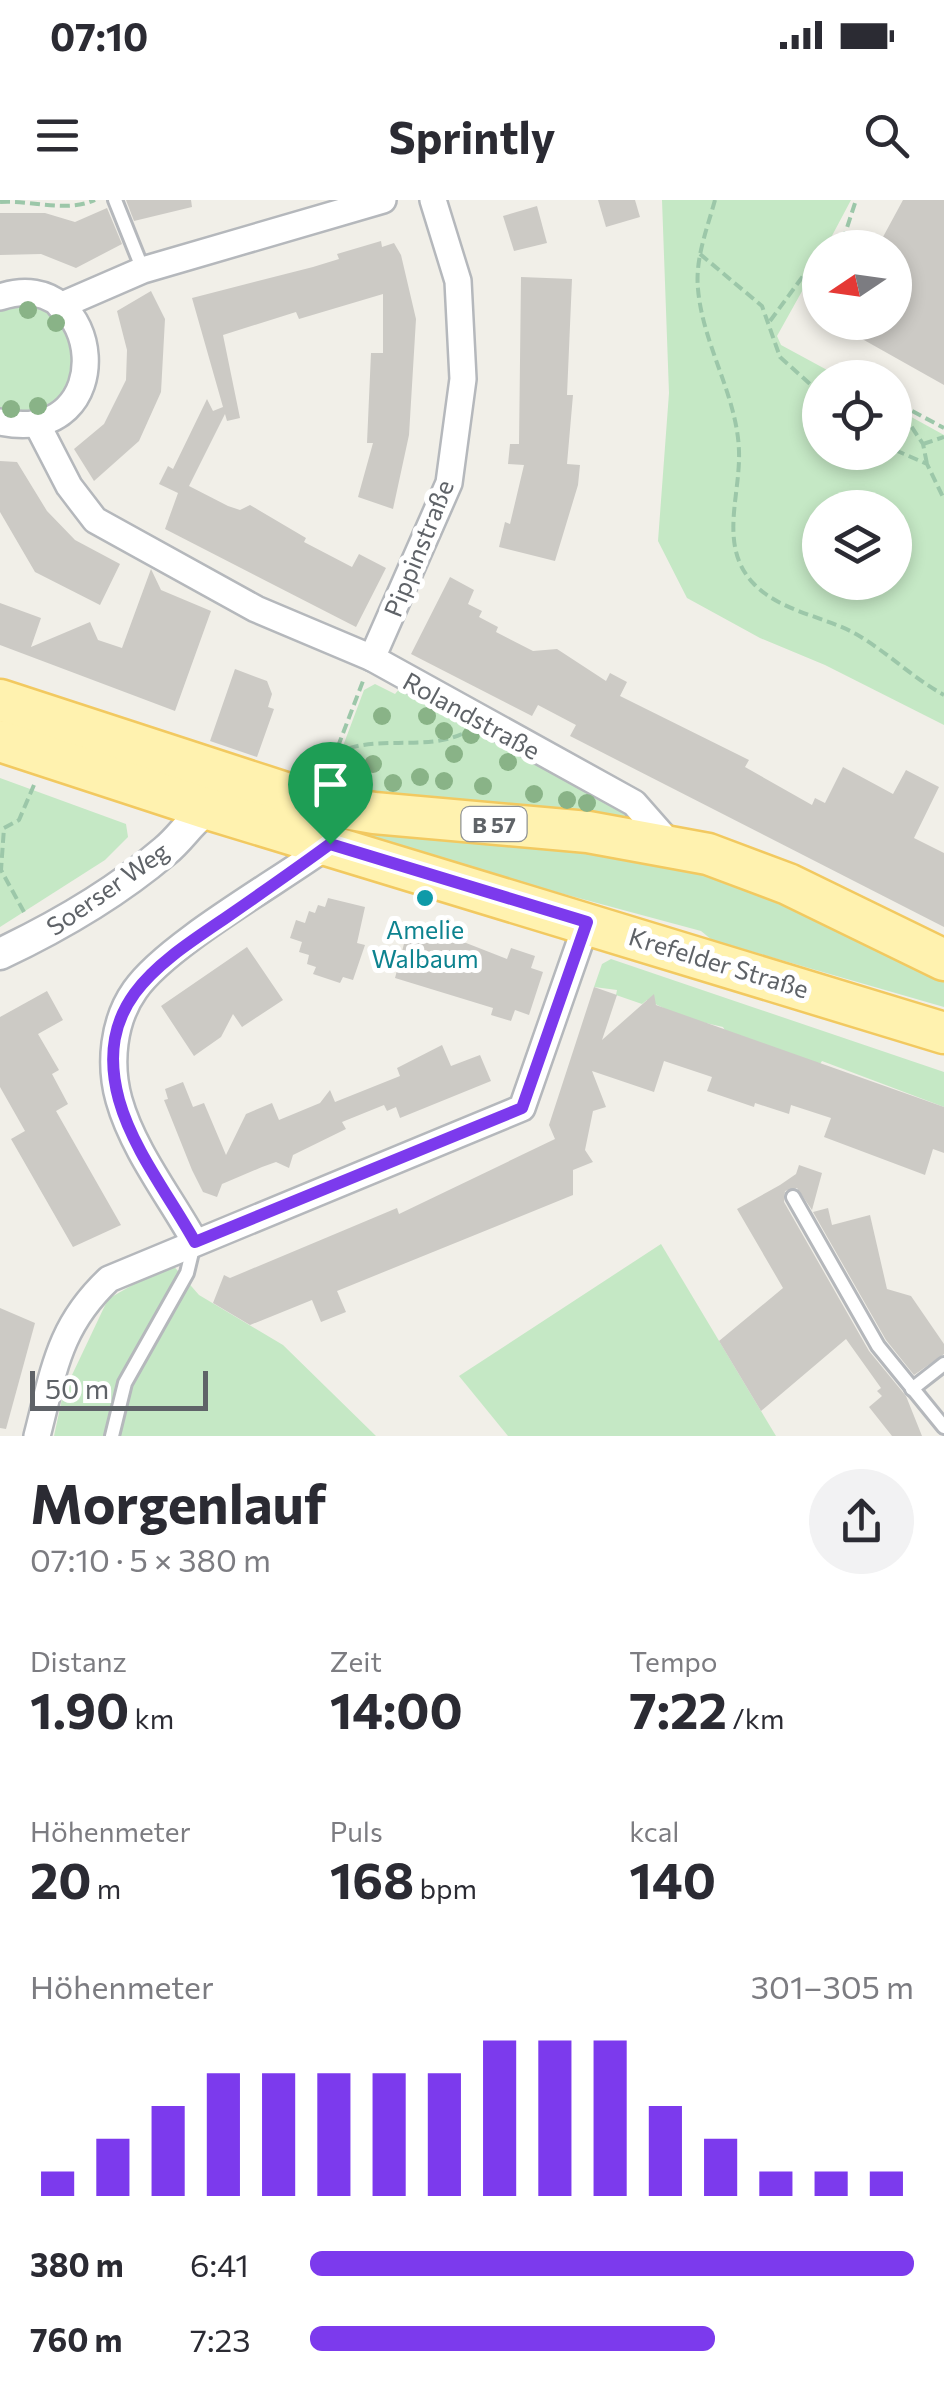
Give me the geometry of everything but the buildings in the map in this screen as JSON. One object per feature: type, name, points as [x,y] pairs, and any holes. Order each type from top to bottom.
[{"type":"main road","name":"B 57","points":[[0,700],[316,803],[671,846],[788,884],[944,960]]},
{"type":"main road","name":"Krefelder Straße","points":[[0,742],[944,1033]]},
{"type":"street","points":[[60,306],[143,270],[383,200]]},
{"type":"street","name":"Pippinstraße","points":[[372,658],[449,482],[461,396],[458,280],[433,200]]},
{"type":"street","points":[[0,297],[27,293],[60,306],[85,340],[84,383],[57,416],[37,424],[0,422]]},
{"type":"street","name":"Rolandstraße","points":[[37,424],[69,486],[96,520],[256,608],[372,658],[634,803],[671,846]]},
{"type":"street","points":[[204,808],[275,792]]},
{"type":"street","name":"Soerser Weg","points":[[0,954],[52,928],[154,860],[204,808]]},
{"type":"street","points":[[195,1242],[128,1125],[119,1100],[114,1069],[122,1013],[134,990],[162,962],[330,844]]},
{"type":"street","points":[[37,1436],[60,1346],[80,1306],[108,1279],[522,1108],[587,922]]},
{"type":"lane","points":[[116,200],[143,270]]},
{"type":"lane","points":[[793,1197],[878,1346],[944,1427]]},
{"type":"lane","points":[[112,1436],[125,1383],[187,1273],[195,1242]]},
{"type":"lane","points":[[912,1388],[944,1364]]},
{"type":"path","points":[[0,202],[42,202],[74,209],[95,200]]},
{"type":"path","points":[[715,200],[700,254],[698,287],[705,330],[735,421],[740,459],[732,509],[734,550],[752,583],[778,602],[856,634],[944,696]]},
{"type":"path","points":[[846,230],[856,200]]},
{"type":"path","points":[[700,254],[762,306],[786,366],[802,379]]},
{"type":"path","points":[[770,321],[802,277]]},
{"type":"path","points":[[944,428],[895,402],[923,444],[927,464],[944,499]]},
{"type":"path","points":[[923,444],[944,438]]},
{"type":"path","points":[[912,457],[927,464]]},
{"type":"path","points":[[316,803],[372,658]]},
{"type":"path","points":[[336,754],[370,742],[455,737],[484,723]]},
{"type":"path","points":[[16,900],[1,870],[4,828],[20,820],[44,757]]},
{"type":"green space","points":[[662,200],[851,200],[835,230],[802,230],[802,291],[777,336],[781,345],[809,360],[802,360],[802,470],[912,470],[912,417],[944,435],[944,725],[825,665],[760,638],[687,598],[658,541],[669,393]]},
{"type":"green space","points":[[31,304],[54,315],[64,325],[73,349],[72,375],[61,398],[52,406],[30,414],[0,413],[0,307]]},
{"type":"green space","points":[[375,684],[395,694],[401,687],[590,788],[628,814],[623,818],[339,789],[343,774],[334,770],[364,690]]},
{"type":"green space","points":[[0,778],[126,824],[128,837],[105,860],[0,927]]},
{"type":"green space","points":[[253,805],[648,860],[744,884],[944,981],[944,1007],[712,940],[701,931],[508,879],[501,883]]},
{"type":"green space","points":[[611,959],[944,1072],[944,1107],[822,1061],[820,1064],[726,1032],[723,1027],[684,1018],[647,1000],[642,1004],[616,995],[617,990],[594,987],[602,964]]},
{"type":"green space","points":[[661,1244],[776,1436],[508,1436],[459,1376]]},
{"type":"green space","points":[[171,1263],[199,1295],[283,1345],[376,1436],[54,1436],[63,1394],[108,1299]]},
{"type":"place","name":"Amelie Walbaum","points":[[425,898]]},
{"type":"route","points":[[330,844],[587,922],[522,1108],[195,1242],[128,1125],[119,1100],[114,1069],[122,1013],[134,990],[162,962],[330,844]]}]
